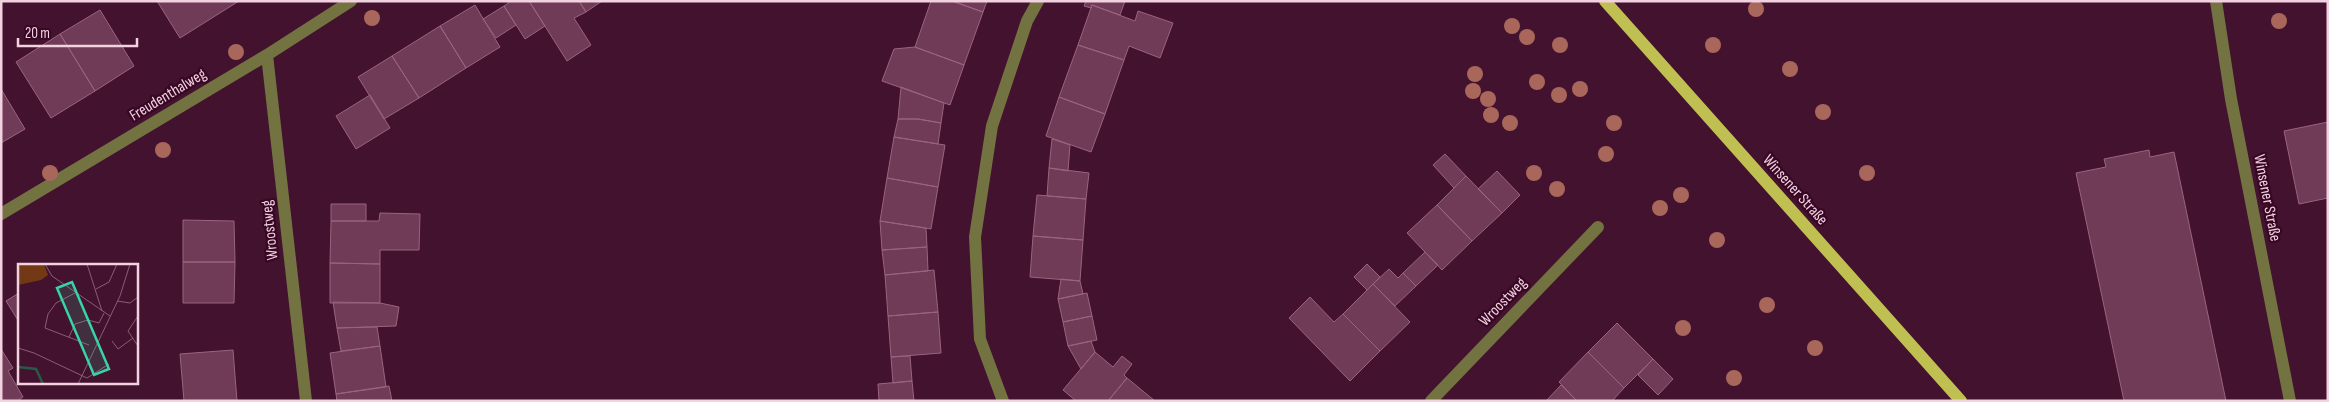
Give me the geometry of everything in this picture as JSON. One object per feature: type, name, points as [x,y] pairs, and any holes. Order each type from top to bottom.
[{"type":"main road","name":"Winsener Straße","points":[[1605,1],[1961,401]]},
{"type":"street","name":"Freudenthalweg","points":[[1,214],[267,55],[351,1]]},
{"type":"street","points":[[1003,401],[980,339],[975,236],[992,126],[1027,21],[1038,1]]},
{"type":"street","name":"Winsener Straße","points":[[2216,1],[2231,99],[2290,401]]},
{"type":"street","name":"Wroostweg","points":[[267,55],[306,401]]},
{"type":"street","name":"Wroostweg","points":[[1431,401],[1598,227]]},
{"type":"building","points":[[157,1],[239,1],[180,38]]},
{"type":"building","points":[[511,1],[529,1],[545,26],[525,39],[504,6]]},
{"type":"building","points":[[529,1],[579,1],[586,12],[574,18],[591,45],[567,61]]},
{"type":"building","points":[[579,1],[602,1],[586,12]]},
{"type":"building","points":[[931,1],[952,1],[983,12],[964,65],[915,47]]},
{"type":"building","points":[[952,1],[987,1],[983,12]]},
{"type":"building","points":[[1086,1],[1125,1],[1120,15],[1092,5],[1091,8],[1084,6]]},
{"type":"building","points":[[475,5],[500,47],[466,68],[440,26]]},
{"type":"building","points":[[1092,5],[1135,21],[1138,11],[1173,23],[1160,58],[1129,46],[1124,60],[1078,45]]},
{"type":"building","points":[[504,6],[516,25],[496,38],[483,19]]},
{"type":"building","points":[[100,10],[134,66],[95,91],[60,34]]},
{"type":"building","points":[[440,26],[466,68],[419,98],[392,56]]},
{"type":"building","points":[[60,34],[95,91],[51,118],[16,62]]},
{"type":"building","points":[[1078,45],[1124,60],[1105,114],[1059,97]]},
{"type":"building","points":[[915,47],[964,65],[950,105],[882,81],[894,49]]},
{"type":"building","points":[[392,56],[419,98],[384,119],[358,77]]},
{"type":"building","points":[[901,87],[944,103],[941,123],[918,119],[898,119]]},
{"type":"building","points":[[1,89],[25,129],[1,143]]},
{"type":"building","points":[[370,95],[390,128],[356,149],[336,116]]},
{"type":"building","points":[[1059,97],[1105,114],[1091,152],[1046,136]]},
{"type":"building","points":[[898,119],[918,119],[941,123],[938,144],[894,137]]},
{"type":"building","points":[[2328,122],[2328,198],[2299,204],[2284,131]]},
{"type":"building","points":[[894,137],[945,145],[938,187],[887,178]]},
{"type":"building","points":[[1052,139],[1070,145],[1068,171],[1049,168]]},
{"type":"building","points":[[2149,150],[2150,157],[2174,152],[2226,401],[2124,401],[2076,173],[2106,167],[2104,159]]},
{"type":"building","points":[[1445,154],[1466,176],[1454,188],[1433,165]]},
{"type":"building","points":[[1049,168],[1089,173],[1086,199],[1047,196]]},
{"type":"building","points":[[1497,171],[1520,195],[1502,213],[1478,189]]},
{"type":"building","points":[[1466,176],[1502,213],[1472,241],[1437,205]]},
{"type":"building","points":[[887,178],[938,187],[931,229],[880,221]]},
{"type":"building","points":[[1037,195],[1086,199],[1083,240],[1033,236]]},
{"type":"building","points":[[331,204],[366,204],[366,221],[331,221]]},
{"type":"building","points":[[1437,205],[1472,241],[1442,270],[1407,233]]},
{"type":"building","points":[[380,213],[420,214],[419,250],[380,250],[380,264],[330,263],[331,221],[379,221]]},
{"type":"building","points":[[183,220],[234,221],[235,262],[183,262]]},
{"type":"building","points":[[880,221],[926,228],[927,247],[882,250]]},
{"type":"building","points":[[1033,236],[1083,240],[1080,281],[1030,277]]},
{"type":"building","points":[[927,247],[928,271],[885,275],[882,250]]},
{"type":"building","points":[[1425,252],[1438,265],[1416,286],[1403,273]]},
{"type":"building","points":[[183,262],[235,262],[234,303],[183,303]]},
{"type":"building","points":[[330,263],[380,264],[380,303],[330,303]]},
{"type":"building","points":[[1367,264],[1380,277],[1367,290],[1354,277]]},
{"type":"building","points":[[1389,269],[1398,278],[1403,273],[1416,286],[1395,306],[1373,284]]},
{"type":"building","points":[[934,270],[938,312],[888,316],[885,275]]},
{"type":"building","points":[[1061,279],[1080,281],[1083,294],[1058,299]]},
{"type":"building","points":[[1373,284],[1410,322],[1380,351],[1343,314]]},
{"type":"building","points":[[1087,293],[1092,316],[1063,322],[1058,299]]},
{"type":"building","points":[[18,294],[18,320],[6,301]]},
{"type":"building","points":[[1310,297],[1334,322],[1343,314],[1380,351],[1350,381],[1289,318]]},
{"type":"building","points":[[333,302],[380,303],[399,307],[396,326],[337,328]]},
{"type":"building","points":[[938,312],[941,353],[891,357],[888,316]]},
{"type":"building","points":[[1092,316],[1097,340],[1068,346],[1063,322]]},
{"type":"building","points":[[1617,323],[1653,359],[1624,388],[1588,352]]},
{"type":"building","points":[[377,327],[380,346],[341,351],[337,328]]},
{"type":"building","points":[[1091,341],[1095,352],[1081,369],[1068,346]]},
{"type":"building","points":[[380,346],[386,387],[336,394],[330,353]]},
{"type":"building","points":[[1,349],[13,368],[8,371],[23,397],[17,401],[1,401]]},
{"type":"building","points":[[233,350],[237,401],[184,401],[180,354]]},
{"type":"building","points":[[1095,352],[1113,367],[1122,356],[1132,364],[1124,375],[1127,378],[1108,401],[1076,401],[1063,390]]},
{"type":"building","points":[[1588,352],[1624,388],[1612,401],[1577,401],[1559,382]]},
{"type":"building","points":[[910,356],[912,381],[893,383],[891,357]]},
{"type":"building","points":[[1653,359],[1673,379],[1658,395],[1638,375]]},
{"type":"building","points":[[1127,378],[1155,401],[1108,401]]},
{"type":"building","points":[[912,381],[914,401],[879,401],[878,384]]},
{"type":"building","points":[[1561,385],[1577,401],[1546,401]]},
{"type":"building","points":[[389,386],[392,401],[337,401],[336,394]]}]
